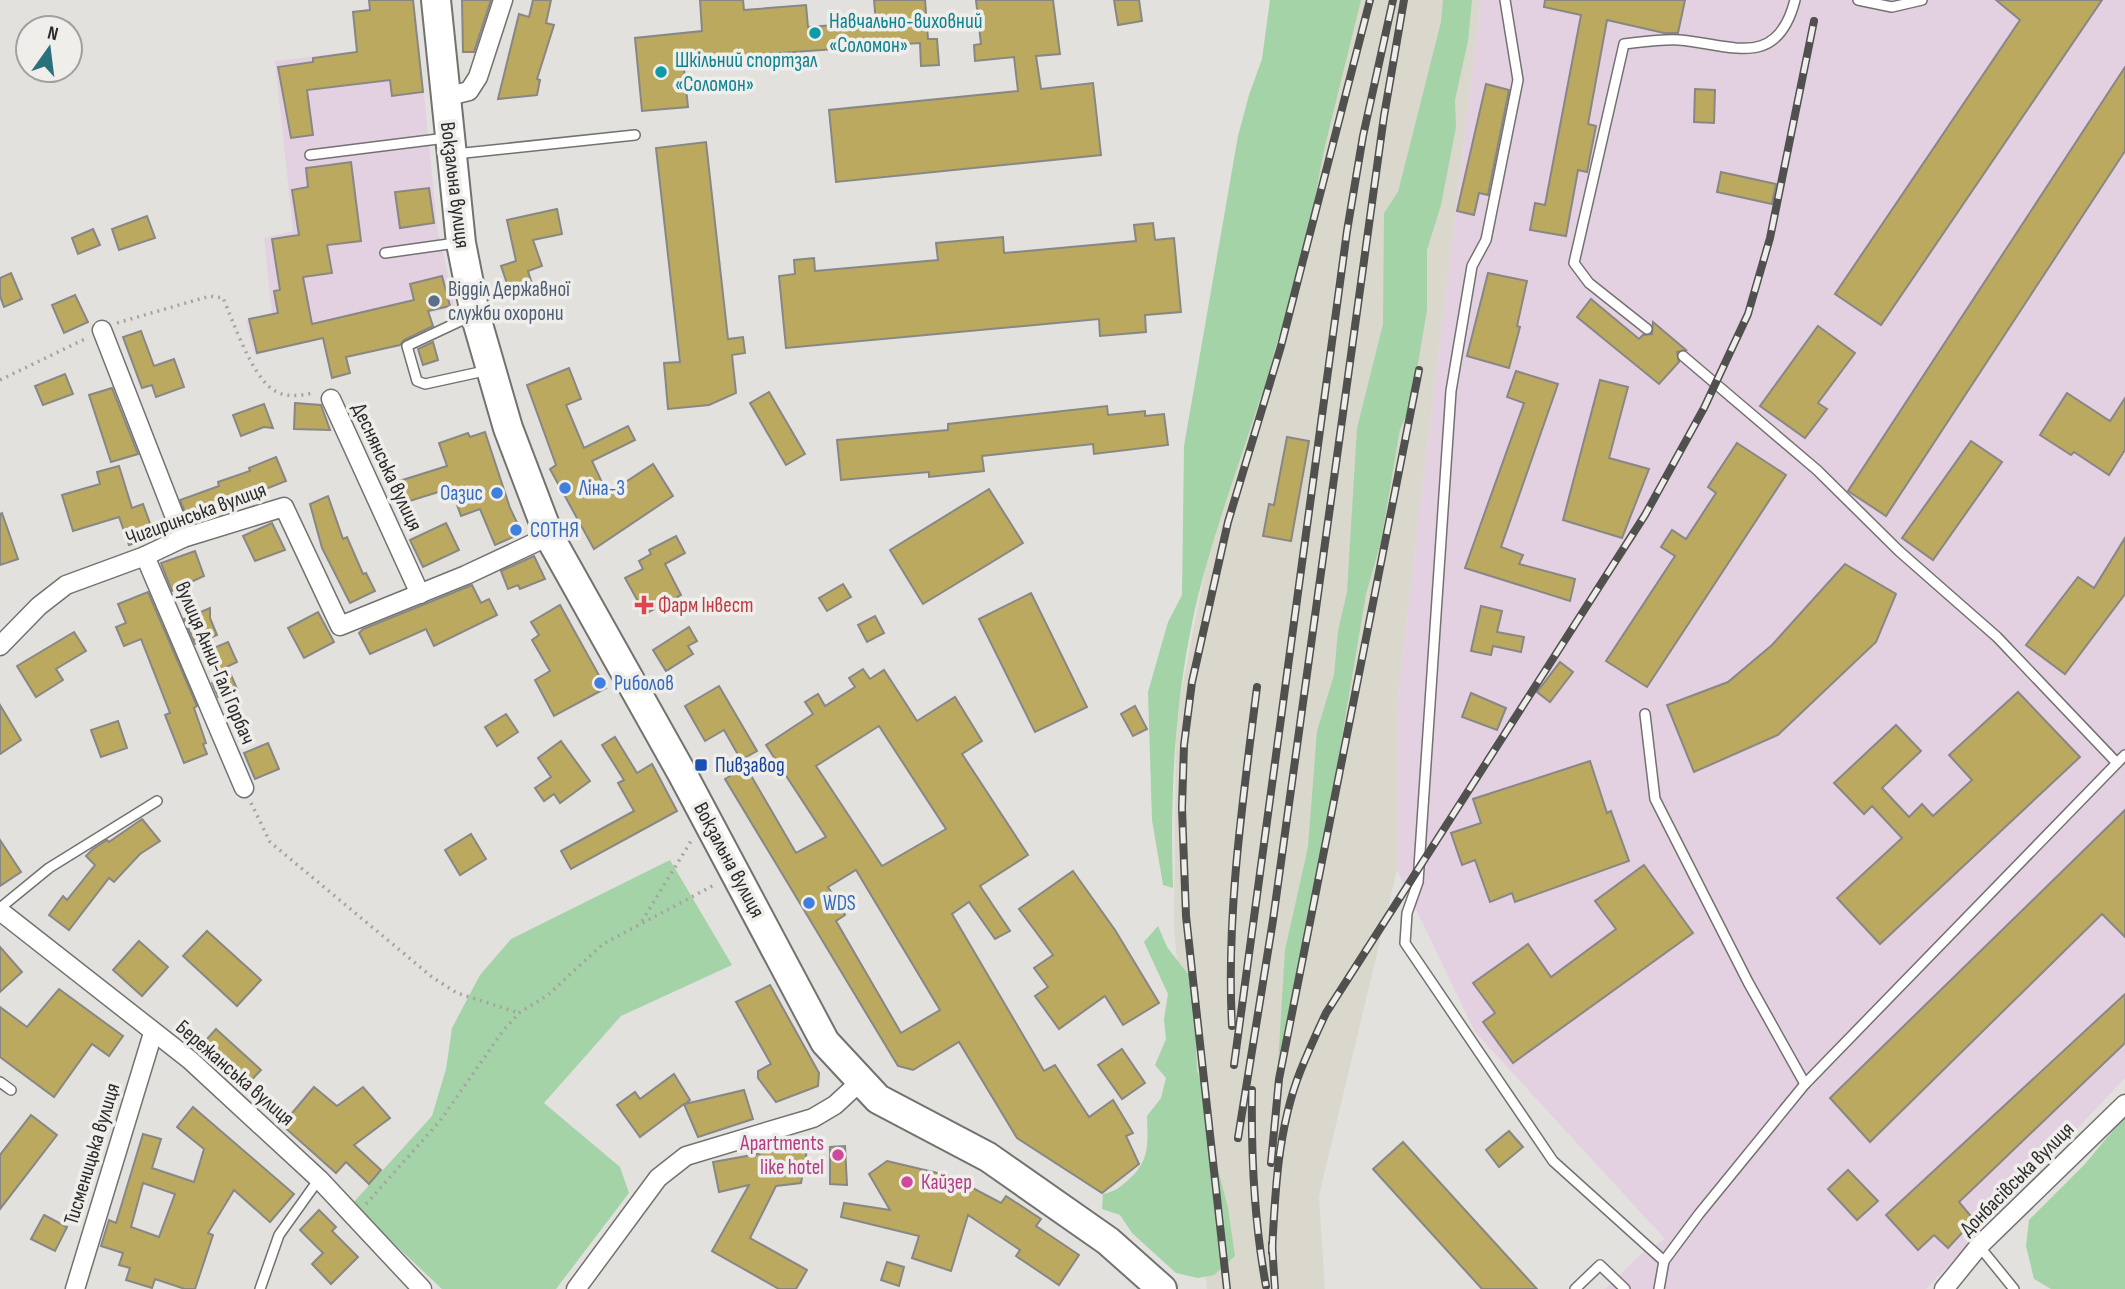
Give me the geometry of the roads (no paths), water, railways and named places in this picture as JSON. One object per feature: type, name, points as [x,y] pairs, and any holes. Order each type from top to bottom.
[{"type":"main road","name":"Вокзальна вулиця","points":[[436,0],[461,243],[475,314],[508,428],[549,536],[683,775],[825,1042],[878,1099],[988,1157],[1108,1241],[1162,1289]]},
{"type":"street","points":[[445,97],[469,91],[478,77],[503,0]]},
{"type":"street","points":[[102,330],[183,538]]},
{"type":"street","name":"Деснянська вулиця","points":[[331,399],[420,594]]},
{"type":"street","name":"Чигиринська вулиця","points":[[0,646],[39,606],[66,584],[145,556],[183,538],[284,507],[340,626],[420,594],[549,536]]},
{"type":"street","name":"вулиця Анни-Галі Горбач","points":[[145,556],[244,788]]},
{"type":"street","name":"Бережанська вулиця","points":[[0,909],[190,1060],[319,1179],[422,1289]]},
{"type":"street","name":"Тисменицька вулиця","points":[[75,1289],[153,1032]]},
{"type":"street","points":[[576,1289],[658,1178],[685,1156],[813,1118],[835,1105],[861,1081]]},
{"type":"street","name":"Донбасівська вулиця","points":[[1944,1289],[1979,1246],[2125,1104]]},
{"type":"lane","points":[[1505,0],[1518,80],[1486,240],[1472,266],[1451,391],[1418,882],[1407,913],[1405,943],[1553,1161],[1664,1261]]},
{"type":"lane","points":[[1647,329],[1588,283],[1574,262],[1624,44],[1678,40],[1741,51],[1763,47],[1779,32],[1794,0]]},
{"type":"lane","points":[[1858,0],[1892,7],[1922,0]]},
{"type":"lane","points":[[310,155],[635,135]]},
{"type":"lane","points":[[385,253],[461,243]]},
{"type":"lane","points":[[475,314],[407,346],[408,356],[417,381],[425,384],[492,370]]},
{"type":"lane","points":[[1683,356],[1817,470],[1899,551],[1997,638],[2118,763]]},
{"type":"lane","points":[[1646,714],[1655,799],[1748,982],[1805,1084]]},
{"type":"lane","points":[[1659,1289],[1664,1261],[1805,1084],[2125,755]]},
{"type":"lane","points":[[0,909],[49,868],[157,801]]},
{"type":"lane","points":[[0,1082],[11,1090]]},
{"type":"lane","points":[[260,1289],[279,1235],[319,1179]]},
{"type":"lane","points":[[1979,1246],[2014,1289]]},
{"type":"lane","points":[[1575,1289],[1600,1265],[1625,1289]]},
{"type":"railway","points":[[1227,1289],[1186,916],[1182,808],[1184,745],[1192,682],[1228,522],[1281,346],[1370,0]]},
{"type":"railway","points":[[1234,1065],[1347,231],[1363,136],[1393,0]]},
{"type":"railway","points":[[1238,1138],[1273,920],[1384,116],[1404,0]]},
{"type":"railway","points":[[1272,1252],[1276,1183],[1287,1115],[1300,1072],[1326,1013],[1645,515],[1704,408],[1748,314],[1770,238],[1814,21]]},
{"type":"railway","points":[[1271,1163],[1279,1079],[1419,370]]},
{"type":"railway","points":[[1232,1026],[1231,941],[1234,899],[1241,814],[1257,687]]},
{"type":"railway","points":[[1252,1090],[1254,1188],[1266,1286]]},
{"type":"railway","points":[[1272,1244],[1275,1289]]},
{"type":"place","name":"Навчально-виховний «Соломон»","points":[[815,33]]},
{"type":"place","name":"Шкільний спортзал «Соломон»","points":[[661,72]]},
{"type":"place","name":"Відділ Державної служби охорони","points":[[434,301]]},
{"type":"place","name":"Ліна-3","points":[[565,488]]},
{"type":"place","name":"Оазис","points":[[497,493]]},
{"type":"place","name":"СОТНЯ","points":[[516,530]]},
{"type":"place","name":"Фарм Інвест","points":[[644,605]]},
{"type":"place","name":"Риболов","points":[[600,683]]},
{"type":"place","name":"Пивзавод","points":[[701,765]]},
{"type":"place","name":"WDS","points":[[809,903]]},
{"type":"place","name":"Apartments like hotel","points":[[838,1155]]},
{"type":"place","name":"Кайзер","points":[[907,1182]]}]
